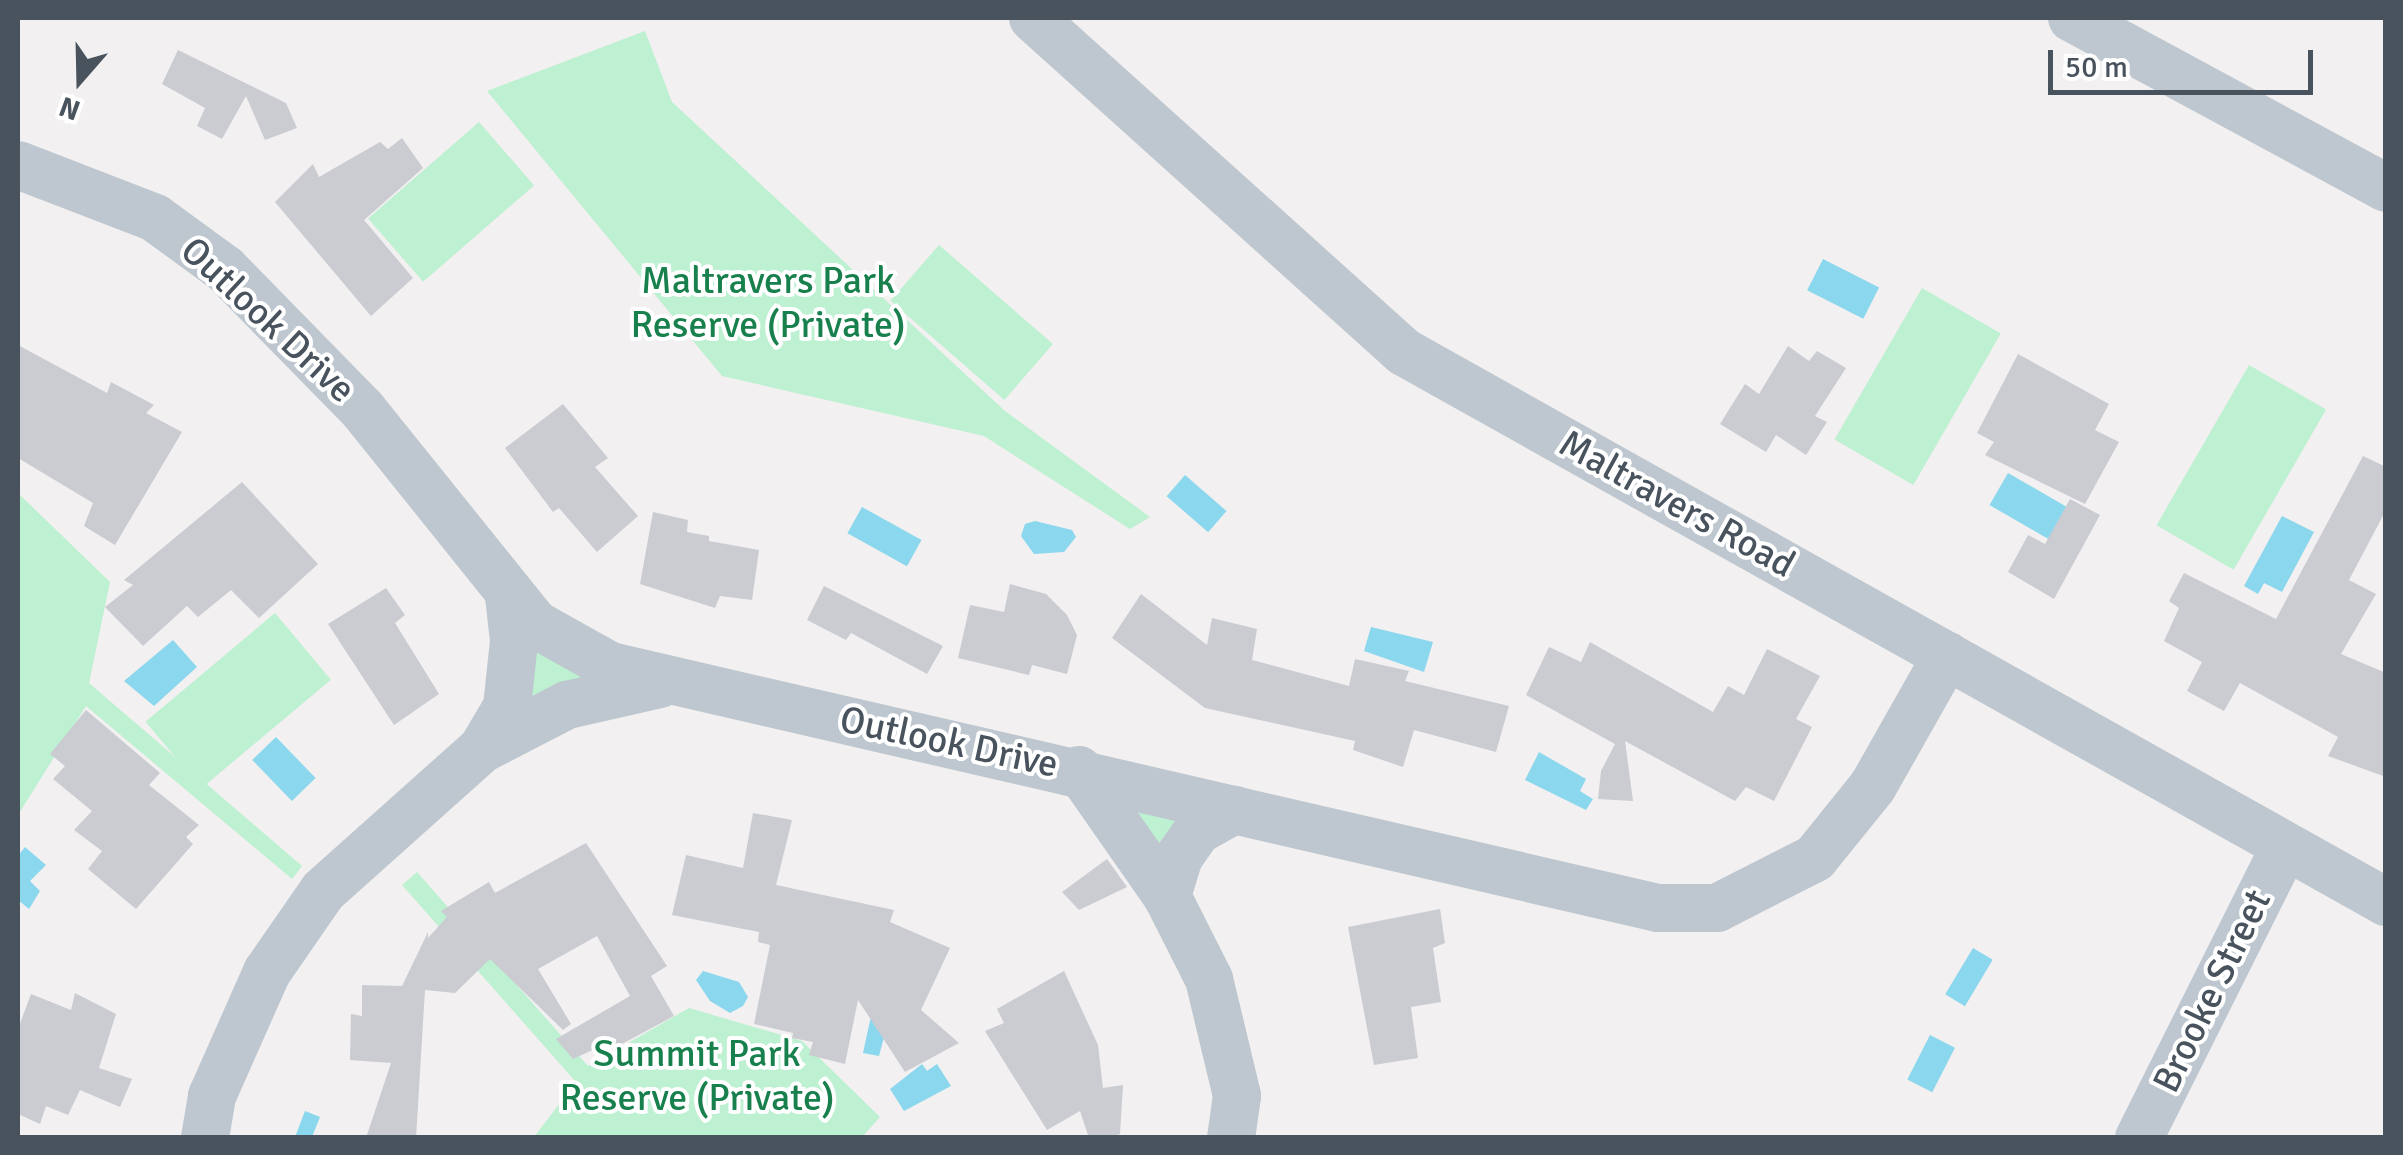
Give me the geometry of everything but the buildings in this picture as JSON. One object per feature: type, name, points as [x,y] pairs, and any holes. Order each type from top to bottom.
[{"type":"street","name":"Maltravers Road","points":[[1032,18],[1404,352],[2386,902]]},
{"type":"street","points":[[2072,18],[2386,188]]},
{"type":"street","name":"Outlook Drive","points":[[18,165],[155,218],[225,268],[363,410],[509,596],[571,650],[678,682],[1079,770],[1658,908],[1717,908],[1764,889],[1815,858],[1842,832],[1946,655]]},
{"type":"street","points":[[482,748],[507,707],[514,641],[509,596]]},
{"type":"street","points":[[205,1138],[212,1096],[266,972],[323,891],[482,748],[567,705],[678,682]]},
{"type":"street","points":[[1079,770],[1167,896],[1209,979],[1237,1096],[1231,1138]]},
{"type":"street","points":[[1167,896],[1179,857],[1197,831],[1234,810]]},
{"type":"street","name":"Brooke Street","points":[[2139,1138],[2285,846]]},
{"type":"green space","name":"Maltravers Park Reserve (Private)","points":[[645,31],[672,102],[1005,411],[1150,517],[1130,529],[984,436],[722,376],[487,91]]},
{"type":"green space","points":[[479,122],[534,185],[423,282],[368,218]]},
{"type":"green space","points":[[939,245],[1053,344],[1004,400],[890,301]]},
{"type":"green space","points":[[1922,288],[2001,334],[1913,485],[1834,440]]},
{"type":"green space","points":[[2249,365],[2326,410],[2234,570],[2156,525]]},
{"type":"green space","points":[[18,493],[110,582],[89,683],[302,866],[292,879],[86,706],[18,815]]},
{"type":"green space","points":[[275,613],[331,680],[201,788],[146,722]]},
{"type":"green space","points":[[532,641],[599,676],[523,707]]},
{"type":"green space","points":[[1122,794],[1196,812],[1163,859]]},
{"type":"green space","name":"Summit Park Reserve (Private)","points":[[417,872],[588,1066],[689,1008],[802,1041],[880,1117],[862,1137],[534,1137],[576,1082],[402,885]]},
{"type":"water","points":[[1823,259],[1879,288],[1863,319],[1807,290]]},
{"type":"water","points":[[2008,473],[2068,507],[2049,540],[1990,505]]},
{"type":"water","points":[[1185,475],[1227,511],[1208,532],[1167,496]]},
{"type":"water","points":[[862,507],[921,540],[907,566],[847,533]]},
{"type":"water","points":[[2282,516],[2314,532],[2282,592],[2264,583],[2258,594],[2244,586]]},
{"type":"water","points":[[1035,521],[1072,530],[1076,537],[1064,552],[1034,554],[1021,536],[1025,524]]},
{"type":"water","points":[[1371,627],[1433,642],[1424,672],[1364,651]]},
{"type":"water","points":[[173,640],[197,667],[154,706],[124,681]]},
{"type":"water","points":[[276,737],[316,778],[292,801],[252,760]]},
{"type":"water","points":[[1539,752],[1586,779],[1580,791],[1593,799],[1586,810],[1525,780]]},
{"type":"water","points":[[25,847],[46,865],[30,881],[40,891],[29,909],[18,900],[18,856]]},
{"type":"water","points":[[1973,948],[1993,960],[1965,1006],[1945,994]]},
{"type":"water","points":[[881,970],[900,976],[879,1056],[863,1053]]},
{"type":"water","points":[[703,971],[739,982],[748,997],[743,1006],[730,1013],[710,1001],[696,980]]},
{"type":"water","points":[[1930,1035],[1955,1048],[1932,1092],[1907,1080]]},
{"type":"water","points":[[922,1064],[927,1071],[937,1064],[951,1086],[904,1111],[890,1089]]},
{"type":"water","points":[[305,1111],[320,1117],[312,1137],[295,1137]]}]
